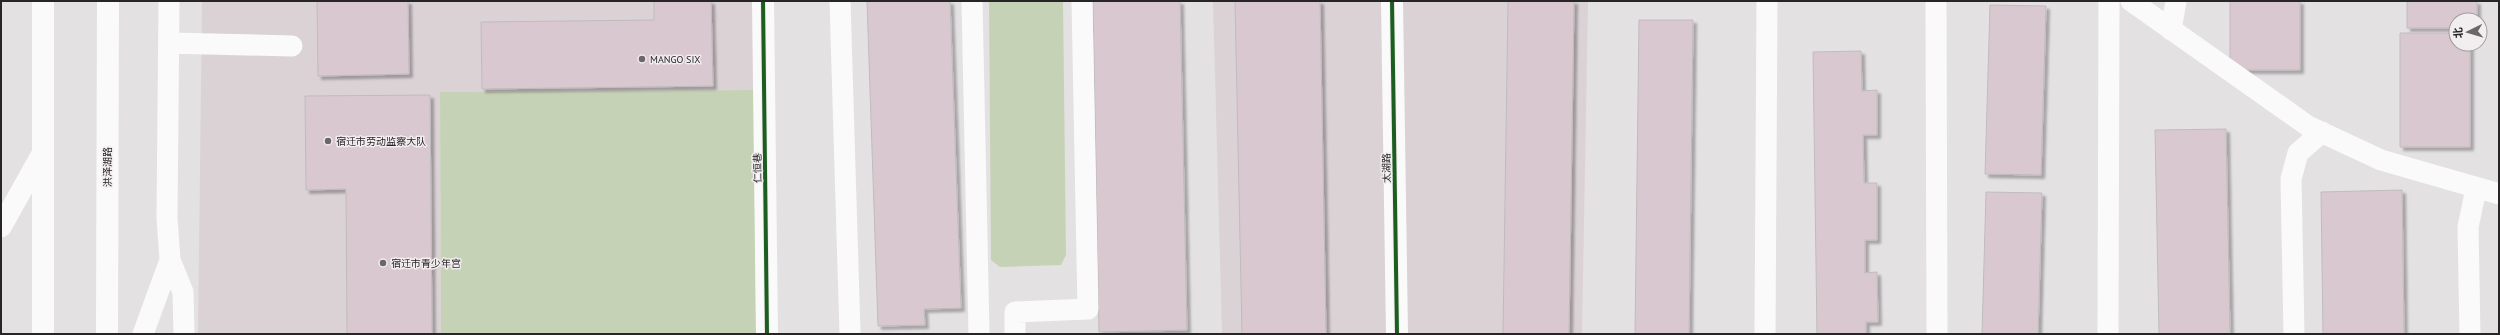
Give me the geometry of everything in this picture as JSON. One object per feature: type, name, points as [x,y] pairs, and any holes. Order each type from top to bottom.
[{"type":"main road","points":[[42,1],[43,334]]},
{"type":"main road","name":"洪泽湖路","points":[[107,334],[108,1]]},
{"type":"main road","name":"仁恒巷","points":[[763,1],[767,334]]},
{"type":"main road","name":"太湖路","points":[[1392,1],[1397,334]]},
{"type":"lane","points":[[170,1],[167,218],[170,260],[183,292],[184,334]]},
{"type":"lane","points":[[840,1],[850,334]]},
{"type":"lane","points":[[972,1],[979,334]]},
{"type":"lane","points":[[1015,334],[1015,312],[1088,310],[1082,1]]},
{"type":"lane","points":[[1766,334],[1767,1]]},
{"type":"lane","points":[[1936,1],[1936,334]]},
{"type":"lane","points":[[2108,334],[2109,1]]},
{"type":"lane","points":[[2131,1],[2308,126],[2381,160],[2476,189],[2499,194]]},
{"type":"lane","points":[[2171,30],[2176,1]]},
{"type":"lane","points":[[169,42],[292,46]]},
{"type":"lane","points":[[2294,334],[2291,179],[2298,154],[2322,132]]},
{"type":"lane","points":[[1,228],[43,152]]},
{"type":"lane","points":[[2470,334],[2468,227],[2476,189]]},
{"type":"lane","points":[[143,334],[170,260]]},
{"type":"shaded area","points":[[202,1],[753,1],[754,90],[440,92],[441,334],[198,334]]},
{"type":"shaded area","points":[[1213,1],[1588,1],[1582,334],[1222,334]]},
{"type":"green space","points":[[989,1],[1063,1],[1066,255],[1061,265],[1000,267],[991,260]]},
{"type":"green space","points":[[754,90],[756,334],[441,334],[440,92]]},
{"type":"building","points":[[317,1],[408,1],[409,74],[318,76]]},
{"type":"building","points":[[654,1],[711,1],[713,86],[482,89],[481,22],[654,20]]},
{"type":"building","points":[[867,1],[950,1],[961,308],[924,309],[925,325],[878,326]]},
{"type":"building","points":[[1093,1],[1180,1],[1187,330],[1099,332]]},
{"type":"building","points":[[1235,1],[1320,1],[1326,334],[1242,334]]},
{"type":"building","points":[[1508,1],[1574,1],[1569,334],[1503,334]]},
{"type":"building","points":[[2230,1],[2300,1],[2300,70],[2230,70]]},
{"type":"building","points":[[2407,1],[2477,1],[2477,12],[2448,12],[2448,28],[2407,28]]},
{"type":"building","points":[[1990,5],[2046,6],[2041,175],[1985,174]]},
{"type":"building","points":[[1639,20],[1693,20],[1689,334],[1635,334]]},
{"type":"building","points":[[2400,33],[2448,33],[2448,52],[2470,52],[2470,147],[2400,147]]},
{"type":"building","points":[[1861,51],[1862,91],[1877,90],[1877,135],[1863,135],[1864,183],[1877,183],[1877,240],[1865,240],[1865,273],[1877,272],[1878,322],[1866,322],[1866,334],[1817,334],[1813,52]]},
{"type":"building","points":[[430,95],[432,334],[347,334],[346,189],[306,190],[305,96]]},
{"type":"building","points":[[2226,129],[2230,334],[2159,334],[2155,130]]},
{"type":"building","points":[[2402,190],[2404,334],[2323,334],[2321,192]]},
{"type":"building","points":[[1986,192],[2042,193],[2038,334],[1982,334]]},
{"type":"cycle path","points":[[763,1],[767,334]]},
{"type":"cycle path","points":[[1392,1],[1397,334]]},
{"type":"place","name":"MANGO SIX","points":[[642,59]]},
{"type":"place","name":"宿迁市劳动监察大队","points":[[328,141]]},
{"type":"place","name":"宿迁市青少年宫","points":[[383,263]]}]
